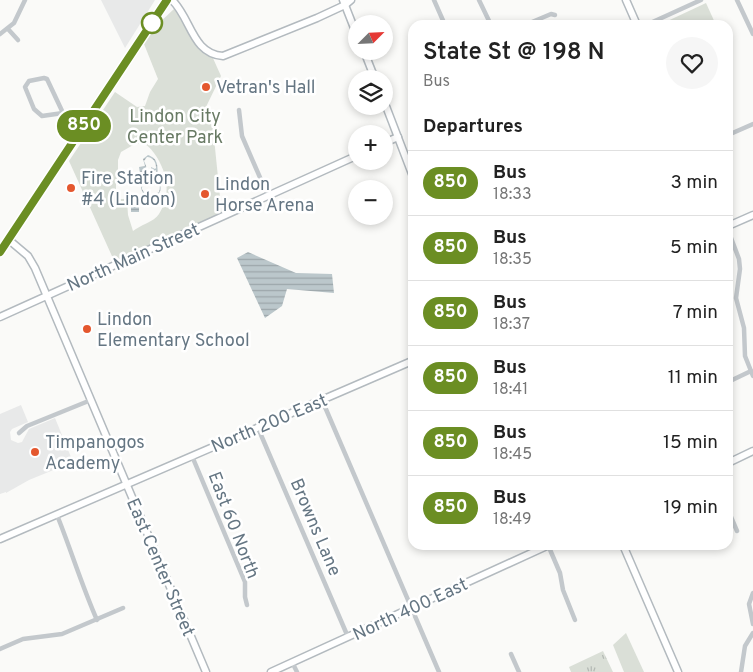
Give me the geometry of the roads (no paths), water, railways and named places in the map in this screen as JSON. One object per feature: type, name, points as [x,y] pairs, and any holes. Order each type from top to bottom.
[{"type":"main road","points":[[0,252],[167,0]]},
{"type":"street","points":[[0,34],[8,29],[17,19],[25,0]]},
{"type":"street","points":[[172,0],[177,5],[198,44],[213,54],[223,56],[302,25],[351,0]]},
{"type":"street","points":[[434,0],[443,20]]},
{"type":"street","points":[[479,0],[489,20]]},
{"type":"street","points":[[626,0],[635,20]]},
{"type":"street","points":[[657,20],[701,0]]},
{"type":"street","points":[[737,0],[751,25],[753,34]]},
{"type":"street","points":[[344,3],[349,15]]},
{"type":"street","points":[[537,20],[551,14],[555,15]]},
{"type":"street","points":[[8,29],[18,40]]},
{"type":"street","points":[[63,113],[42,116],[36,112],[27,93],[29,81],[47,79],[63,113],[75,140]]},
{"type":"street","points":[[238,110],[242,136],[268,196]]},
{"type":"street","points":[[389,115],[408,163]]},
{"type":"street","points":[[733,133],[753,124]]},
{"type":"street","points":[[393,139],[398,137]]},
{"type":"street","name":"North Main Street","points":[[0,317],[348,160]]},
{"type":"street","points":[[733,224],[753,215]]},
{"type":"street","name":"East Center Street","points":[[9,240],[28,256],[35,268],[206,672]]},
{"type":"street","points":[[733,242],[740,259],[736,298],[744,328],[745,356],[752,374],[733,380]]},
{"type":"street","name":"North 200 East","points":[[0,539],[408,363]]},
{"type":"street","points":[[18,433],[27,426],[91,400]]},
{"type":"street","points":[[322,400],[439,672]]},
{"type":"street","name":"Browns Lane","points":[[258,428],[348,637]]},
{"type":"street","points":[[733,461],[753,451]]},
{"type":"street","name":"East 60 North","points":[[192,456],[245,582],[247,605]]},
{"type":"street","points":[[57,515],[97,620]]},
{"type":"street","points":[[733,522],[737,531]]},
{"type":"street","name":"North 400 East","points":[[271,672],[538,550]]},
{"type":"street","points":[[551,550],[560,573],[563,590],[575,620]]},
{"type":"street","points":[[625,550],[678,672]]},
{"type":"street","points":[[753,593],[749,604],[749,613],[753,624]]},
{"type":"street","points":[[0,649],[23,639],[62,634],[123,608]]},
{"type":"street","points":[[741,672],[745,646],[753,633]]},
{"type":"street","points":[[511,654],[519,672]]},
{"type":"street","points":[[292,662],[297,672]]},
{"type":"place","name":"Vetran's Hall","points":[[206,87]]},
{"type":"place","name":"Fire Station #4 (Lindon)","points":[[71,188]]},
{"type":"place","name":"Lindon Horse Arena","points":[[205,194]]},
{"type":"place","name":"Lindon Elementary School","points":[[87,329]]},
{"type":"place","name":"Timpanogos Academy","points":[[35,452]]},
{"type":"park label","name":"Lindon City Center Park","points":[[175,126]]}]
